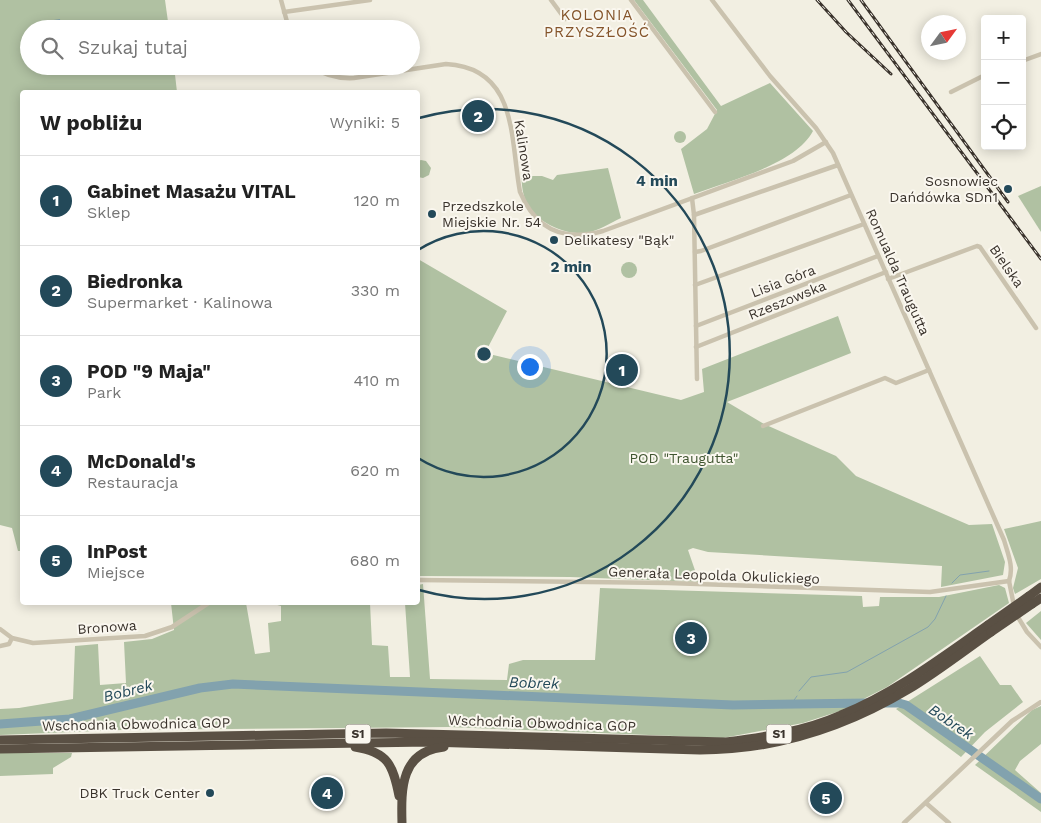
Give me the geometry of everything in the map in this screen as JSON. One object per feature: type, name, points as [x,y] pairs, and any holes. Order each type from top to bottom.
[{"type":"highway","name":"Wschodnia Obwodnica GOP","points":[[0,740],[396,733],[716,742],[777,734],[841,716],[894,689],[1030,600],[1041,588]]},
{"type":"highway","name":"Wschodnia Obwodnica GOP","points":[[1030,600],[1041,598]]},
{"type":"highway","name":"Wschodnia Obwodnica GOP","points":[[0,749],[326,743],[482,743],[718,750],[790,740],[852,720],[911,688],[989,628]]},
{"type":"highway","points":[[326,743],[373,750],[385,758],[396,778],[402,823]]},
{"type":"highway","points":[[401,806],[406,774],[409,766],[420,755],[435,748],[482,743]]},
{"type":"street","points":[[281,0],[286,20]]},
{"type":"street","points":[[284,12],[370,0]]},
{"type":"street","points":[[551,0],[565,20]]},
{"type":"street","points":[[631,0],[715,112]]},
{"type":"street","name":"Romualda Traugutta","points":[[712,0],[770,76],[826,142],[838,165],[1004,540],[1011,562],[1012,573],[1009,580],[1019,622],[1041,647]]},
{"type":"street","points":[[1025,60],[1041,54]]},
{"type":"street","name":"Kalinowa","points":[[420,68],[446,64],[458,65],[482,73],[494,83],[502,96],[509,121],[520,192],[525,205],[542,224],[553,230],[576,236],[589,235],[793,161],[826,142]]},
{"type":"street","name":"Kalinowa","points":[[326,75],[345,78],[367,75]]},
{"type":"street","points":[[950,92],[981,77]]},
{"type":"street","points":[[694,215],[838,165]]},
{"type":"street","points":[[695,252],[851,195]]},
{"type":"street","points":[[692,198],[694,215],[697,379]]},
{"type":"street","points":[[695,285],[864,224]]},
{"type":"street","name":"Bielska","points":[[888,279],[977,246],[980,247],[1036,328]]},
{"type":"street","name":"Lisia Góra","points":[[696,326],[878,256]]},
{"type":"street","name":"Rzeszowska","points":[[696,347],[886,272]]},
{"type":"street","points":[[763,426],[885,378],[896,383],[929,370]]},
{"type":"street","name":"Generała Leopolda Okulickiego","points":[[420,580],[658,583],[930,592],[1009,580]]},
{"type":"street","name":"Bronowa","points":[[0,629],[12,638],[33,643],[145,636],[172,628],[206,605]]},
{"type":"street","points":[[0,646],[9,644],[12,638]]},
{"type":"street","points":[[904,823],[983,747],[1024,711],[1041,702]]},
{"type":"street","points":[[926,803],[949,823]]},
{"type":"green space","points":[[0,0],[165,0],[168,20],[20,20],[20,75],[175,75],[177,90],[20,90],[20,551],[18,551],[12,528],[0,525]]},
{"type":"green space","points":[[634,0],[643,0],[721,106],[770,83],[813,131],[804,143],[792,153],[760,170],[694,194],[681,149],[707,129],[717,110]]},
{"type":"green space","points":[[682,131],[685,132],[685,142],[678,143],[675,142],[674,135],[675,132]]},
{"type":"green space","points":[[420,160],[426,161],[431,168],[429,175],[423,178],[420,177]]},
{"type":"green space","points":[[608,168],[621,218],[595,231],[576,233],[548,224],[533,212],[524,196],[521,176],[542,176],[553,180],[557,175]]},
{"type":"green space","points":[[1041,186],[1041,232],[1018,196]]},
{"type":"green space","name":"POD \"Traugutta\"","points":[[420,260],[507,311],[485,353],[681,400],[704,392],[702,369],[838,316],[851,353],[727,402],[764,424],[836,456],[856,476],[969,525],[992,524],[1005,562],[1003,575],[941,587],[942,566],[708,552],[693,548],[688,550],[699,582],[570,577],[420,576]]},
{"type":"green space","points":[[629,262],[635,264],[637,270],[635,276],[629,278],[623,276],[621,270],[623,264]]},
{"type":"green space","points":[[1041,521],[1041,579],[1015,594],[1013,588],[1018,568],[1004,529]]},
{"type":"green space","points":[[423,584],[430,679],[507,680],[509,664],[523,660],[595,660],[600,588],[862,596],[863,607],[879,606],[880,597],[939,597],[999,585],[1005,588],[1009,603],[887,687],[840,711],[803,723],[723,738],[449,727],[121,730],[0,735],[0,709],[19,708],[73,699],[75,646],[98,644],[100,685],[126,683],[124,642],[152,639],[174,630],[171,605],[246,605],[255,654],[270,652],[268,623],[281,621],[281,606],[277,605],[370,605],[372,645],[388,646],[390,677],[410,677],[405,605],[420,605],[420,585]]},
{"type":"green space","points":[[1041,611],[1041,640],[1026,623]]},
{"type":"green space","points":[[980,656],[1000,685],[1011,685],[1023,702],[985,732],[961,757],[896,709]]},
{"type":"green space","points":[[1041,706],[1041,744],[1020,761],[1015,770],[1041,793],[1041,812],[975,765],[1032,710]]},
{"type":"green space","points":[[0,753],[72,753],[71,757],[53,768],[53,774],[0,776]]},
{"type":"waterway","points":[[952,583],[960,575],[989,571]]},
{"type":"waterway","points":[[799,691],[811,677],[847,672],[928,627],[935,619],[946,596]]},
{"type":"waterway","name":"Bobrek","points":[[0,724],[70,719],[200,688],[233,684],[733,705],[868,703]]},
{"type":"waterway","points":[[792,703],[797,696]]},
{"type":"waterway","name":"Bobrek","points":[[881,703],[906,705],[1041,799]]},
{"type":"railway","points":[[817,0],[846,32],[891,74]]},
{"type":"railway","points":[[848,0],[1041,259]]},
{"type":"railway","points":[[861,0],[1008,202]]},
{"type":"place","name":"Biedronka","points":[[478,116]]},
{"type":"place","name":"Sosnowiec Dańdówka SDn1","points":[[1008,189]]},
{"type":"place","name":"Przedszkole Miejskie Nr. 54","points":[[432,214]]},
{"type":"place","name":"Delikatesy \"Bąk\"","points":[[554,240]]},
{"type":"place","name":"Gabinet Masażu VITAL","points":[[622,370]]},
{"type":"place","name":"POD \"9 Maja\"","points":[[691,638]]},
{"type":"place","name":"DBK Truck Center","points":[[210,793]]},
{"type":"place","name":"McDonald's","points":[[327,793]]},
{"type":"place","name":"InPost","points":[[826,798]]},
{"type":"district","name":"KOLONIA PRZYSZŁOŚĆ","points":[[597,24]]}]
